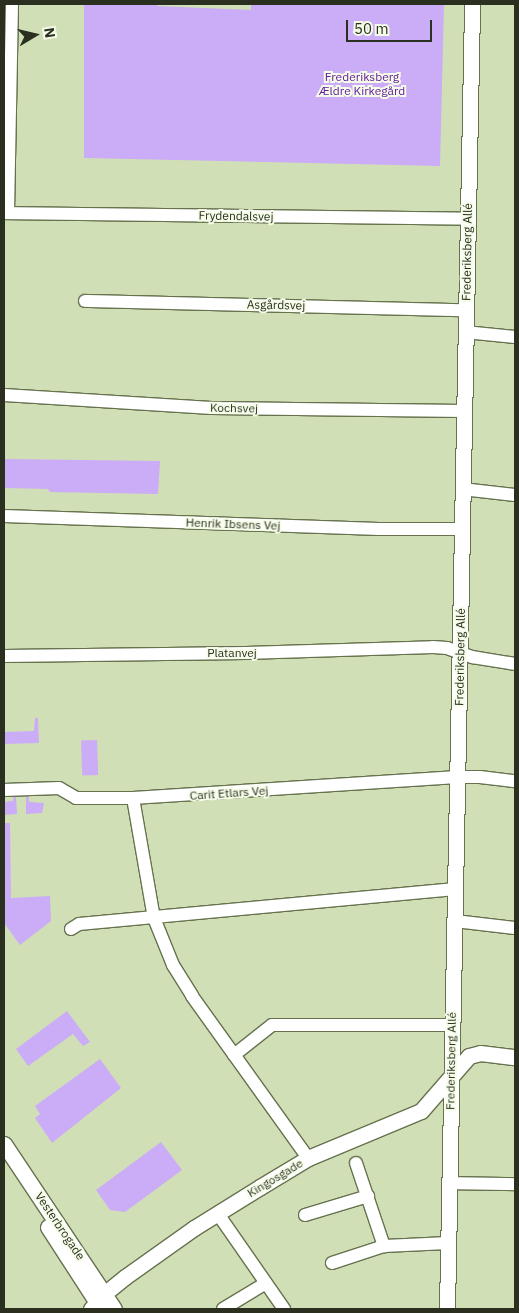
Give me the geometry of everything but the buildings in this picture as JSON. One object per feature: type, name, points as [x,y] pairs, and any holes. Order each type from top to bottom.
[{"type":"street","points":[[6,213],[7,122],[12,4]]},
{"type":"street","name":"Frederiksberg Allé","points":[[447,1309],[472,4]]},
{"type":"street","name":"Frydendalsvej","points":[[6,213],[468,219]]},
{"type":"street","name":"Asgårdsvej","points":[[85,301],[466,310]]},
{"type":"street","points":[[466,332],[515,338]]},
{"type":"street","name":"Kochsvej","points":[[4,395],[212,408],[464,411]]},
{"type":"street","points":[[462,489],[515,495]]},
{"type":"street","name":"Henrik Ibsens Vej","points":[[4,516],[379,529],[462,529]]},
{"type":"street","name":"Platanvej","points":[[4,656],[246,653],[431,647],[447,648],[472,657],[515,664]]},
{"type":"street","name":"Carit Etlars Vej","points":[[4,790],[59,788],[76,798],[133,798],[457,777],[480,777],[515,781]]},
{"type":"street","points":[[133,798],[154,918],[173,965],[192,996],[308,1158]]},
{"type":"street","points":[[71,929],[79,924],[455,889]]},
{"type":"street","points":[[454,921],[515,928]]},
{"type":"street","points":[[234,1055],[272,1025],[452,1025]]},
{"type":"street","name":"Kingosgade","points":[[98,1304],[194,1228],[308,1158],[421,1111],[466,1059],[473,1054],[515,1057]]},
{"type":"street","name":"Vesterbrogade","points":[[4,1144],[98,1304]]},
{"type":"street","name":"Vesterbrogade","points":[[4,1159],[98,1304],[114,1309]]},
{"type":"street","points":[[356,1163],[384,1246]]},
{"type":"street","points":[[449,1183],[515,1184]]},
{"type":"street","points":[[305,1215],[368,1196]]},
{"type":"street","points":[[218,1214],[284,1309]]},
{"type":"street","points":[[332,1263],[384,1246],[448,1243]]},
{"type":"street","points":[[223,1309],[266,1283]]},
{"type":"green space","name":"Frederiksberg Ældre Kirkegård","points":[[84,4],[157,4],[157,6],[251,10],[251,4],[444,4],[440,166],[84,158]]},
{"type":"green space","points":[[4,459],[160,461],[158,494],[50,492],[48,489],[4,488]]},
{"type":"green space","points":[[35,718],[38,718],[39,743],[4,744],[4,732],[34,731]]},
{"type":"green space","points":[[97,740],[98,775],[82,776],[81,741]]},
{"type":"green space","points":[[28,793],[29,802],[44,803],[42,813],[26,814],[26,795]]},
{"type":"green space","points":[[14,794],[16,796],[17,814],[4,815],[4,802],[13,801]]},
{"type":"green space","points":[[4,823],[10,823],[11,898],[50,896],[51,921],[20,945],[4,923]]},
{"type":"green space","points":[[67,1011],[90,1042],[83,1046],[73,1034],[28,1066],[16,1049]]},
{"type":"green space","points":[[100,1059],[121,1088],[52,1143],[35,1118],[40,1114],[35,1106]]},
{"type":"green space","points":[[161,1142],[182,1170],[125,1212],[110,1210],[96,1190]]}]
